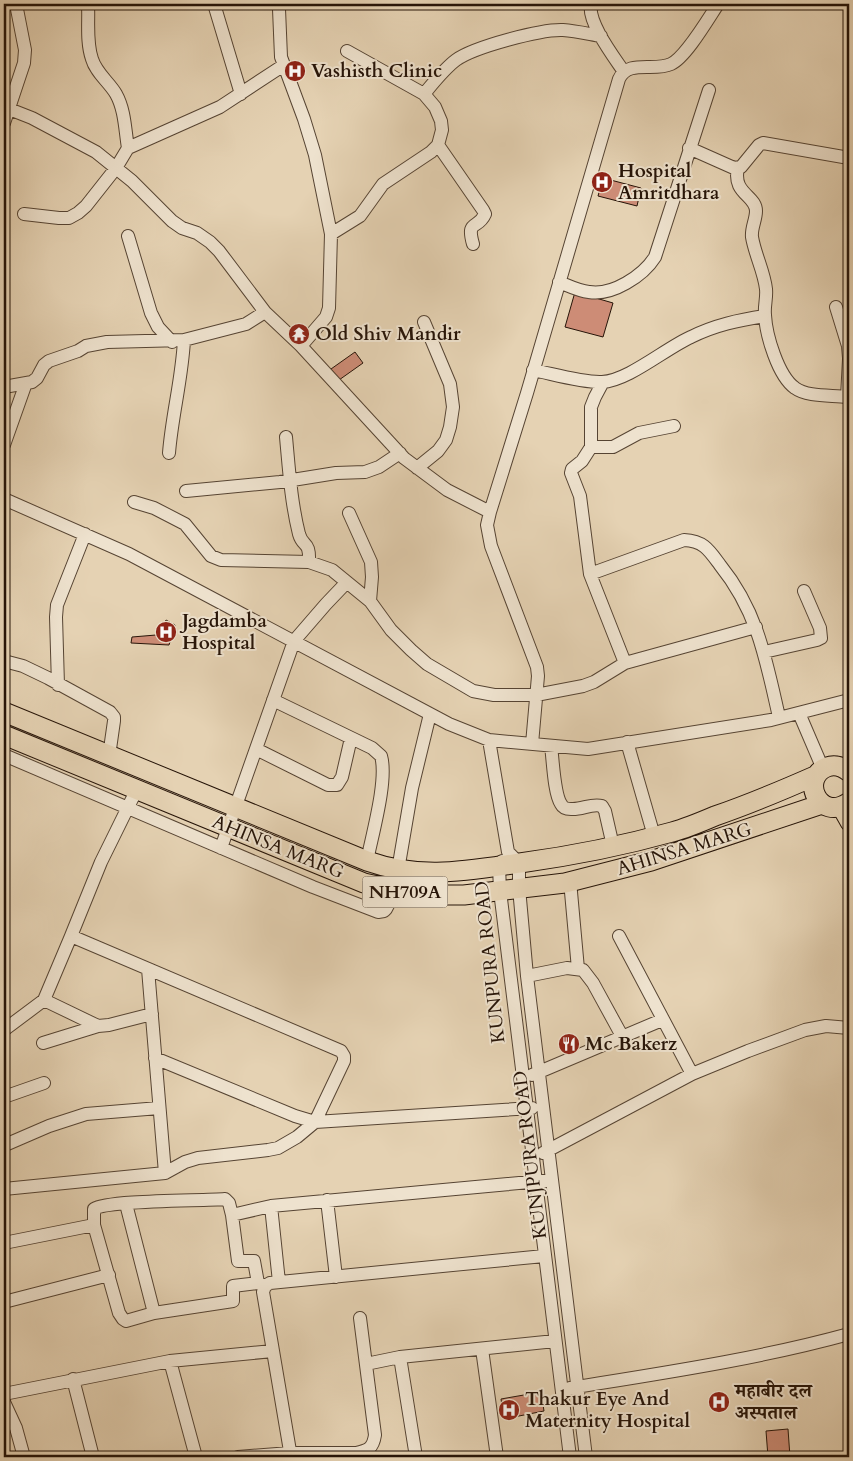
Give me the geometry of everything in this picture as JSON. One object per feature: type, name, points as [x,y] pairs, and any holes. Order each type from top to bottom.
[{"type":"highway","name":"AHINSA MARG","points":[[4,712],[367,861],[398,870],[421,873],[466,872],[509,861],[576,855],[674,832],[764,798],[820,772]]},
{"type":"highway","name":"AHINSA MARG","points":[[4,735],[364,883],[418,895],[464,895],[570,881],[651,861],[840,809]]},
{"type":"highway","name":"NH709A","points":[[840,809],[817,798],[814,791],[814,783],[820,772],[831,766],[839,766],[849,771]]},
{"type":"street","points":[[4,124],[6,108],[19,79],[25,50],[16,4]]},
{"type":"street","points":[[88,4],[91,58],[98,72],[118,97],[123,114],[128,148]]},
{"type":"street","points":[[214,4],[241,94]]},
{"type":"street","points":[[280,4],[281,57],[315,155],[331,234],[329,308],[323,321],[301,346]]},
{"type":"street","points":[[591,4],[590,12],[624,72]]},
{"type":"street","points":[[532,744],[537,667],[491,546],[487,526],[490,512],[619,79],[624,72],[634,67],[661,67],[678,60],[718,4]]},
{"type":"street","points":[[424,94],[450,65],[467,54],[522,36],[550,30],[564,30],[602,36]]},
{"type":"street","points":[[331,234],[360,216],[383,184],[431,152],[438,145],[442,130],[441,121],[435,107],[424,94],[347,51]]},
{"type":"street","points":[[24,214],[69,218],[86,206],[116,168],[128,148],[220,107],[284,65]]},
{"type":"street","points":[[559,282],[589,292],[599,292],[609,290],[629,281],[650,266],[655,257],[709,90]]},
{"type":"street","points":[[6,108],[32,118],[96,152],[132,181],[172,221],[182,228],[197,233],[210,242],[219,251],[265,312],[301,346],[404,458],[447,490],[490,512]]},
{"type":"street","points":[[836,307],[848,346],[848,398],[804,392],[792,386],[777,365],[765,316],[766,286],[752,237],[756,210],[736,178],[738,168],[759,145],[768,143],[849,158]]},
{"type":"street","points":[[438,145],[485,214],[483,219],[472,226],[470,230],[473,244]]},
{"type":"street","points":[[689,148],[738,168]]},
{"type":"street","points":[[128,236],[151,313],[158,327],[178,341],[183,366],[168,453]]},
{"type":"street","points":[[4,387],[32,382],[38,378],[44,365],[49,361],[78,351],[86,346],[107,342],[178,341],[246,324],[265,312]]},
{"type":"street","points":[[533,370],[593,382],[604,382],[618,378],[690,337],[711,328],[732,321],[765,316]]},
{"type":"street","points":[[418,468],[438,451],[446,440],[453,407],[450,384],[424,322]]},
{"type":"street","points":[[604,382],[591,408],[591,446],[582,461],[572,469],[571,473],[580,496],[590,574],[625,663]]},
{"type":"street","points":[[4,445],[26,383]]},
{"type":"street","points":[[591,446],[613,447],[639,433],[674,426]]},
{"type":"street","points":[[286,437],[290,481],[300,535],[310,550],[309,562]]},
{"type":"street","points":[[186,491],[290,481],[336,473],[369,472],[400,453]]},
{"type":"street","points":[[4,498],[129,554],[430,714],[489,740],[588,749],[779,717],[849,700]]},
{"type":"street","points":[[134,502],[154,508],[185,524],[211,556],[216,558],[222,560],[309,562],[332,570],[370,601],[391,630],[427,664],[473,691],[494,695],[536,695],[594,682],[625,663],[756,627]]},
{"type":"street","points":[[349,513],[371,562],[370,601]]},
{"type":"street","points":[[58,685],[57,605],[85,534]]},
{"type":"street","points":[[590,574],[684,540],[700,542],[708,549],[736,584],[756,627],[764,652],[779,717]]},
{"type":"street","points":[[221,848],[294,641],[347,582]]},
{"type":"street","points":[[764,652],[821,638],[820,628],[804,591]]},
{"type":"street","points":[[4,661],[23,666],[110,712],[114,717],[109,756]]},
{"type":"street","points":[[273,700],[372,748],[380,756],[383,764],[383,774],[367,861]]},
{"type":"street","points":[[799,713],[820,772]]},
{"type":"street","points":[[398,870],[412,788],[430,714]]},
{"type":"street","points":[[256,749],[328,785],[337,785],[342,777],[351,738]]},
{"type":"street","points":[[489,740],[509,861]]},
{"type":"street","points":[[627,742],[654,836]]},
{"type":"street","points":[[552,746],[557,795],[560,804],[566,809],[573,810],[595,804],[602,806],[605,811],[613,846]]},
{"type":"street","points":[[4,755],[312,887],[378,912],[386,909],[396,890]]},
{"type":"street","points":[[4,1030],[44,1000],[101,862],[137,789]]},
{"type":"street","name":"KUNJPURA ROAD","points":[[509,861],[519,888],[526,976],[586,1457]]},
{"type":"street","name":"KUNPURA ROAD","points":[[509,861],[500,890],[570,1457]]},
{"type":"street","points":[[570,881],[578,969]]},
{"type":"street","points":[[4,1189],[165,1173],[185,1162],[198,1158],[278,1148],[297,1137],[315,1122],[344,1061],[341,1051],[70,936]]},
{"type":"street","points":[[619,936],[692,1074]]},
{"type":"street","points":[[526,976],[567,968],[578,969],[586,973],[622,1036]]},
{"type":"street","points":[[148,969],[165,1173]]},
{"type":"street","points":[[44,1000],[98,1026]]},
{"type":"street","points":[[43,1043],[98,1026],[109,1026],[152,1014]]},
{"type":"street","points":[[523,1079],[538,1071],[662,1020]]},
{"type":"street","points":[[532,1158],[692,1074],[748,1051],[805,1030],[826,1026],[849,1028]]},
{"type":"street","points":[[155,1058],[315,1122],[543,1107]]},
{"type":"street","points":[[4,1097],[44,1083]]},
{"type":"street","points":[[4,1145],[49,1126],[86,1114],[160,1108]]},
{"type":"street","points":[[232,1215],[271,1206],[552,1180]]},
{"type":"street","points":[[290,1455],[262,1285],[254,1261],[238,1261],[229,1203],[224,1199],[98,1206],[94,1209],[94,1225],[123,1320],[154,1313],[233,1301],[233,1286],[262,1285],[544,1256]]},
{"type":"street","points":[[327,1200],[336,1276]]},
{"type":"street","points":[[126,1204],[154,1313]]},
{"type":"street","points":[[271,1206],[279,1282]]},
{"type":"street","points":[[4,1243],[94,1225]]},
{"type":"street","points":[[4,1302],[109,1274]]},
{"type":"street","points":[[238,1457],[356,1453],[366,1451],[374,1444],[375,1435],[360,1318]]},
{"type":"street","points":[[561,1390],[779,1352],[849,1334]]},
{"type":"street","points":[[366,1364],[400,1357],[555,1341]]},
{"type":"street","points":[[482,1349],[497,1457]]},
{"type":"street","points":[[4,1394],[170,1361],[273,1350]]},
{"type":"street","points":[[400,1357],[416,1457]]},
{"type":"street","points":[[170,1361],[196,1457]]},
{"type":"street","points":[[73,1379],[92,1457]]},
{"type":"street","points":[[4,1402],[16,1428],[24,1457]]},
{"type":"building","points":[[296,61],[301,73],[292,77],[287,64]]},
{"type":"building","points":[[603,178],[641,188],[637,206],[598,196]]},
{"type":"building","points":[[575,292],[613,303],[603,337],[565,327]]},
{"type":"building","points":[[355,352],[363,363],[339,380],[331,369]]},
{"type":"building","points":[[166,620],[175,625],[169,645],[131,643],[132,637],[156,635]]},
{"type":"building","points":[[541,1392],[544,1411],[504,1419],[501,1399]]},
{"type":"building","points":[[788,1429],[790,1457],[768,1457],[766,1431]]},
{"type":"place","name":"Vashisth Clinic","points":[[295,71]]},
{"type":"place","name":"Hospital Amritdhara","points":[[602,182]]},
{"type":"place","name":"Old Shiv Mandir","points":[[299,334]]},
{"type":"place","name":"Jagdamba Hospital","points":[[166,632]]},
{"type":"place","name":"Mc Bakerz","points":[[569,1044]]},
{"type":"place","name":"महाबीर दल अस्पताल","points":[[719,1402]]},
{"type":"place","name":"Thakur Eye And Maternity Hospital","points":[[509,1410]]}]
